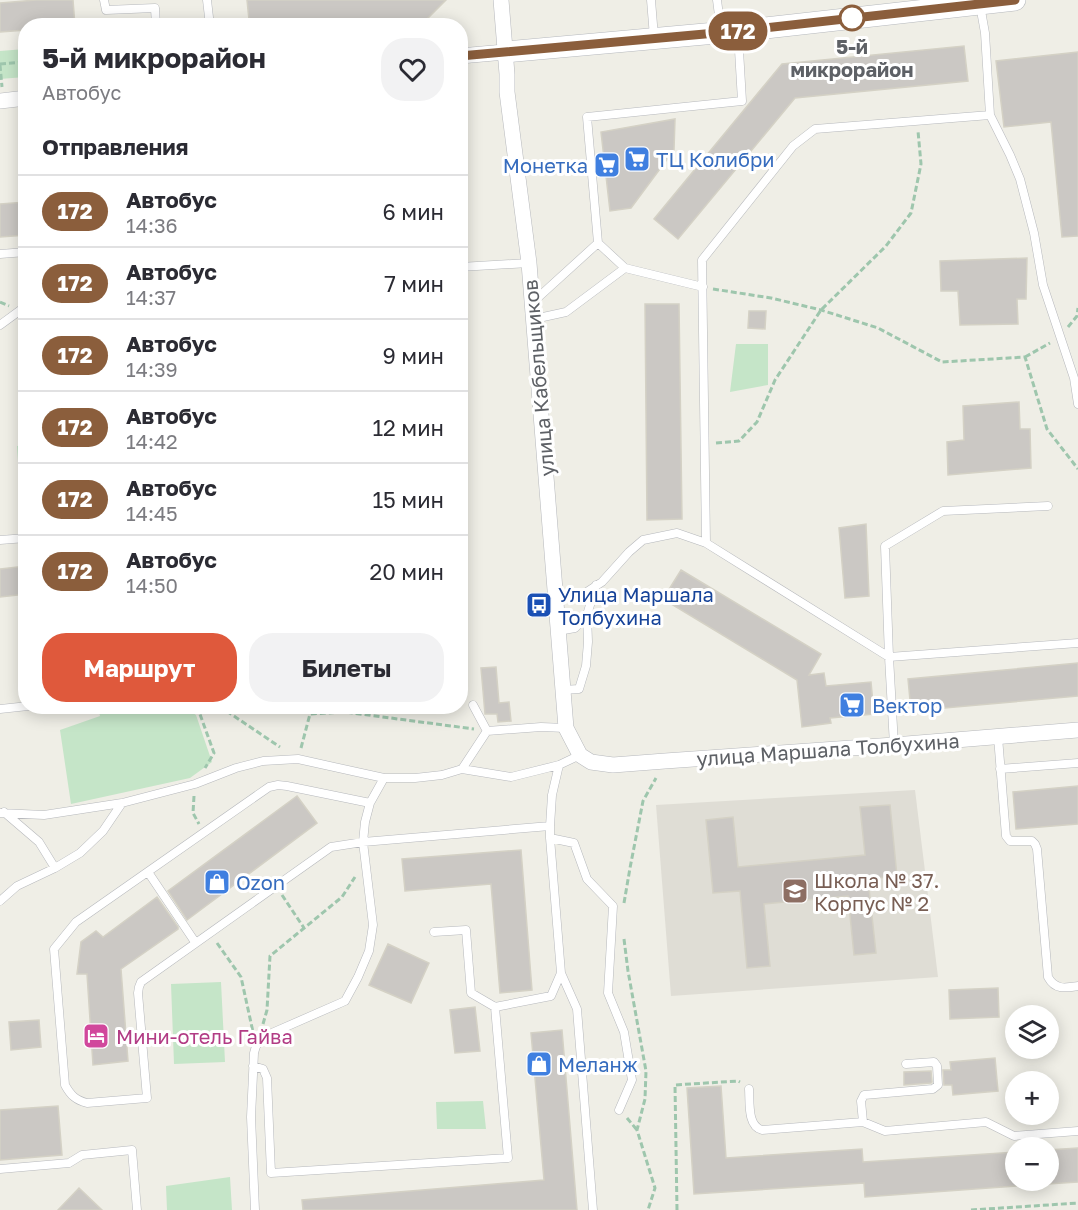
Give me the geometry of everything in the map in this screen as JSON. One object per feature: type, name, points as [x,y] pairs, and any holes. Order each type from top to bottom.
[{"type":"street","name":"улица Кабельщиков","points":[[501,0],[507,92],[529,263],[566,728],[579,755]]},
{"type":"street","points":[[468,55],[729,32],[1015,0]]},
{"type":"street","points":[[1,95],[18,97]]},
{"type":"street","name":"улица Маршала Толбухина","points":[[579,755],[591,762],[613,765],[894,746],[1078,730]]},
{"type":"lane","points":[[104,0],[106,10],[155,8],[156,18]]},
{"type":"lane","points":[[207,0],[209,18]]},
{"type":"lane","points":[[651,0],[654,39]]},
{"type":"lane","points":[[703,287],[626,268],[598,243],[587,117],[741,100],[729,32],[717,0]]},
{"type":"lane","points":[[980,4],[985,33],[990,115],[1020,179],[1034,232],[1043,285],[1074,378],[1078,404]]},
{"type":"lane","points":[[706,543],[702,260],[793,146],[815,129],[990,115]]},
{"type":"lane","points":[[532,303],[598,243]]},
{"type":"lane","points":[[0,254],[18,253]]},
{"type":"lane","points":[[468,267],[529,263]]},
{"type":"lane","points":[[534,319],[566,312],[626,268]]},
{"type":"lane","points":[[0,325],[18,312]]},
{"type":"lane","points":[[894,746],[885,546],[943,511],[1048,506]]},
{"type":"lane","points":[[555,597],[582,595],[602,582],[643,540],[677,533],[706,543],[889,657],[1078,643]]},
{"type":"lane","points":[[0,540],[18,539]]},
{"type":"lane","points":[[563,690],[579,689],[586,666],[587,615],[596,585]]},
{"type":"lane","points":[[558,631],[574,628],[587,615]]},
{"type":"lane","points":[[472,705],[487,731]]},
{"type":"lane","points":[[0,709],[18,707]]},
{"type":"lane","points":[[487,731],[542,727],[566,728]]},
{"type":"lane","points":[[462,769],[487,731]]},
{"type":"lane","points":[[998,737],[1007,839],[1014,842],[1032,841],[1038,849],[1048,977],[1051,983],[1062,988],[1078,986]]},
{"type":"lane","points":[[2,812],[44,815],[122,803],[195,784],[236,768],[263,761],[298,759],[384,778],[442,775],[462,769],[512,777],[559,765],[579,755]]},
{"type":"lane","points":[[1000,769],[1078,762]]},
{"type":"lane","points":[[559,765],[552,795],[550,838],[561,973],[577,1009],[593,1210]]},
{"type":"lane","points":[[255,1210],[251,1117],[256,1046],[265,1036],[345,1001],[358,977],[369,951],[373,926],[363,842],[364,822],[370,803],[384,778]]},
{"type":"lane","points":[[370,803],[287,786],[269,787],[76,922],[54,949],[65,1085],[70,1095],[87,1103],[147,1098],[139,987],[145,979],[195,942],[331,847],[363,842],[550,826]]},
{"type":"lane","points":[[0,901],[17,886],[80,853],[103,831],[122,803]]},
{"type":"lane","points":[[2,812],[39,842],[55,868]]},
{"type":"lane","points":[[550,838],[574,843],[587,879],[613,906],[608,993],[624,1032],[632,1080],[620,1110]]},
{"type":"lane","points":[[148,872],[195,942]]},
{"type":"lane","points":[[434,932],[466,930],[471,993],[495,1007],[551,996],[561,973]]},
{"type":"lane","points":[[253,1066],[263,1069],[267,1078],[272,1173],[507,1158],[495,1007]]},
{"type":"lane","points":[[862,1122],[861,1101],[864,1095],[933,1089],[938,1085],[936,1064],[931,1062],[906,1064]]},
{"type":"lane","points":[[749,1089],[752,1122],[758,1129],[862,1122],[885,1131],[986,1122],[1014,1136],[1078,1131]]},
{"type":"lane","points":[[0,1169],[69,1163],[82,1155],[132,1150],[137,1210]]},
{"type":"path","points":[[1,95],[0,64],[18,63]]},
{"type":"path","points":[[705,443],[739,441],[757,422],[775,380],[821,310],[886,246],[911,213],[921,164],[917,120]]},
{"type":"path","points":[[703,287],[771,298],[821,310],[878,328],[942,362],[1025,357],[1047,429],[1078,469]]},
{"type":"path","points":[[231,714],[298,759],[310,714]]},
{"type":"path","points":[[360,714],[487,731]]},
{"type":"path","points":[[624,908],[643,801],[656,778]]},
{"type":"path","points":[[256,1046],[267,1010],[270,956],[342,897],[365,862]]},
{"type":"path","points":[[275,886],[304,928]]},
{"type":"path","points":[[623,929],[645,1071],[645,1099],[637,1130]]},
{"type":"path","points":[[210,932],[241,977],[256,1046]]},
{"type":"path","points":[[677,1210],[675,1085],[738,1081],[749,1089]]},
{"type":"path","points":[[620,1110],[637,1130],[655,1188],[648,1210]]},
{"type":"path","points":[[971,1210],[1078,1203]]},
{"type":"shaded area","name":"Школа № 37. Корпус № 2","points":[[915,790],[938,977],[671,996],[656,805]]},
{"type":"green space","points":[[18,50],[18,78],[0,79],[0,51]]},
{"type":"green space","points":[[736,344],[768,344],[768,385],[730,392]]},
{"type":"green space","points":[[100,714],[194,714],[212,762],[190,778],[71,804],[60,730],[100,716]]},
{"type":"green space","points":[[221,982],[225,1062],[174,1064],[171,984]]},
{"type":"green space","points":[[483,1101],[486,1129],[437,1129],[436,1102]]},
{"type":"green space","points":[[230,1177],[232,1210],[167,1210],[166,1186]]},
{"type":"building","points":[[73,0],[74,18],[18,18],[18,31],[0,32],[0,3]]},
{"type":"building","points":[[247,0],[446,0],[428,18],[249,18]]},
{"type":"building","points":[[964,46],[968,81],[795,98],[678,239],[654,219],[782,64]]},
{"type":"building","points":[[1078,52],[1078,236],[1062,237],[1051,122],[1004,127],[996,61]]},
{"type":"building","points":[[675,119],[674,150],[631,208],[610,211],[601,132]]},
{"type":"building","points":[[18,203],[18,236],[0,237],[0,204]]},
{"type":"building","points":[[1027,258],[1026,299],[1017,299],[1018,324],[960,325],[958,291],[941,291],[940,261]]},
{"type":"building","points":[[645,304],[679,304],[682,519],[647,520]]},
{"type":"building","points":[[749,311],[766,311],[765,329],[748,328]]},
{"type":"building","points":[[1019,402],[1020,429],[1030,429],[1031,468],[948,475],[947,442],[964,440],[963,406]]},
{"type":"building","points":[[866,524],[869,596],[845,598],[839,528]]},
{"type":"building","points":[[18,567],[18,595],[0,597],[0,569]]},
{"type":"building","points":[[681,570],[821,654],[809,675],[824,673],[826,686],[871,682],[874,714],[830,718],[831,723],[802,727],[797,680],[663,599]]},
{"type":"building","points":[[1078,663],[1078,696],[911,711],[908,679]]},
{"type":"building","points":[[496,667],[499,703],[509,702],[511,721],[498,722],[497,714],[485,714],[481,668]]},
{"type":"building","points":[[1078,786],[1078,824],[1016,829],[1013,792]]},
{"type":"building","points":[[297,796],[317,823],[187,920],[168,891]]},
{"type":"building","points":[[890,805],[897,876],[868,879],[876,953],[854,955],[848,896],[764,904],[770,966],[747,968],[740,891],[713,893],[706,820],[733,817],[738,867],[865,855],[860,807]]},
{"type":"building","points":[[521,850],[532,990],[500,993],[491,884],[405,891],[402,859]]},
{"type":"building","points":[[157,897],[178,929],[121,969],[128,1061],[93,1065],[87,974],[77,974],[81,942],[96,931],[103,937]]},
{"type":"building","points":[[388,944],[429,963],[411,1003],[369,985]]},
{"type":"building","points":[[998,988],[999,1017],[950,1019],[949,990]]},
{"type":"building","points":[[475,1007],[480,1051],[455,1053],[450,1010]]},
{"type":"building","points":[[39,1020],[41,1047],[11,1050],[9,1022]]},
{"type":"building","points":[[562,1030],[577,1210],[303,1210],[302,1200],[544,1180],[531,1033]]},
{"type":"building","points":[[995,1058],[998,1091],[953,1095],[952,1085],[944,1085],[943,1070],[951,1070],[950,1062]]},
{"type":"building","points":[[931,1071],[931,1083],[904,1085],[904,1072]]},
{"type":"building","points":[[721,1086],[726,1158],[862,1149],[863,1162],[1005,1153],[1005,1187],[865,1197],[864,1183],[694,1194],[687,1088]]},
{"type":"building","points":[[58,1106],[62,1155],[0,1160],[0,1110]]},
{"type":"building","points":[[1078,1148],[1078,1182],[1059,1183],[1059,1149]]},
{"type":"building","points":[[79,1188],[102,1210],[58,1210]]},
{"type":"bus line","name":"172","points":[[468,55],[738,31],[1015,0]]},
{"type":"place","name":"5-й микрорайон","points":[[852,18]]},
{"type":"place","name":"ТЦ Колибри","points":[[637,159]]},
{"type":"place","name":"Монетка","points":[[607,165]]},
{"type":"place","name":"Улица Маршала Толбухина","points":[[539,605]]},
{"type":"place","name":"Вектор","points":[[852,705]]},
{"type":"place","name":"Ozon","points":[[217,882]]},
{"type":"place","name":"Школа № 37. Корпус № 2","points":[[795,891]]},
{"type":"place","name":"Мини-отель Гайва","points":[[96,1036]]},
{"type":"place","name":"Меланж","points":[[539,1064]]}]
